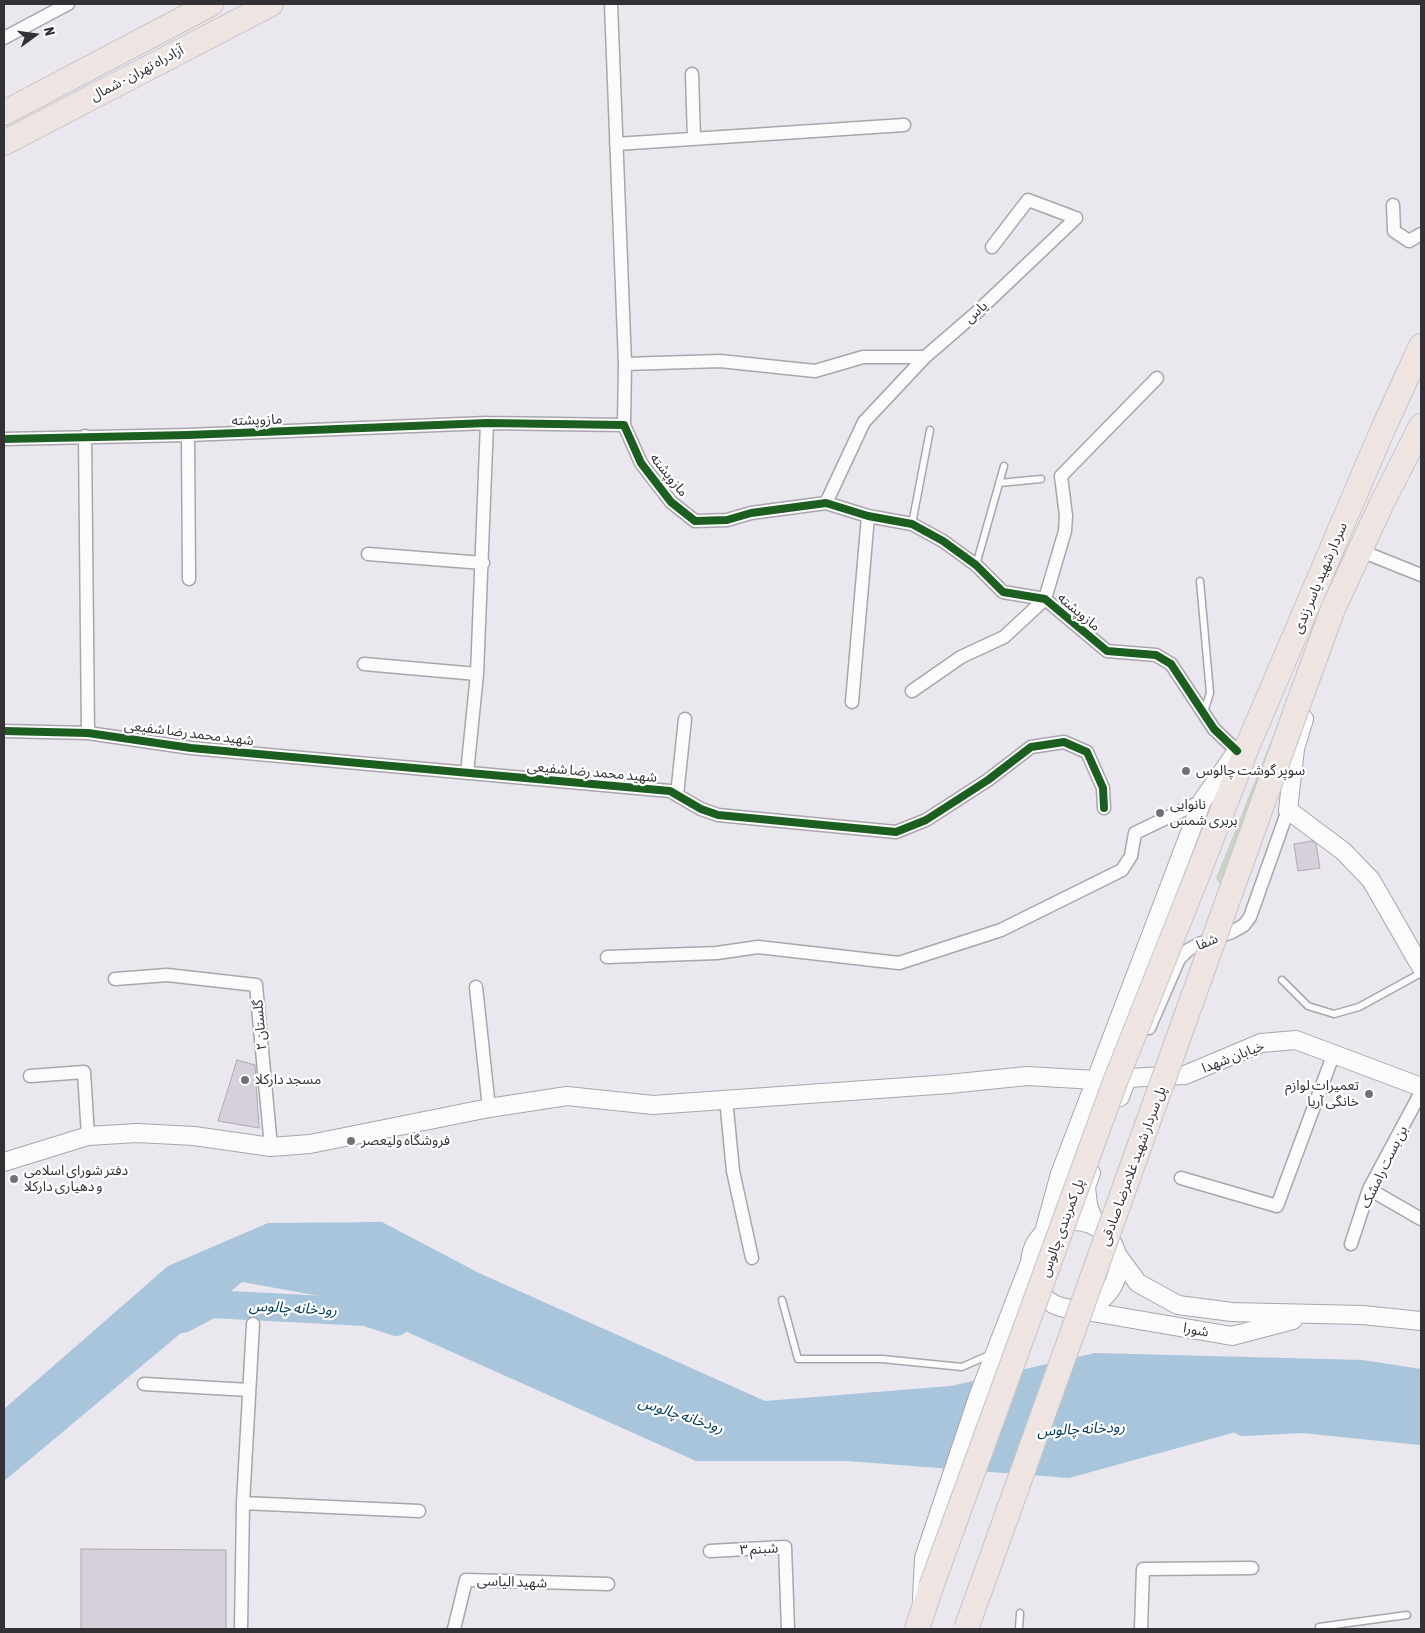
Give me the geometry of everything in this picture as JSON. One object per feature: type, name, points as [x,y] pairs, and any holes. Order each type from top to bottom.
[{"type":"highway","name":"آزادراه تهران - شمال","points":[[4,113],[211,4]]},
{"type":"highway","name":"آزادراه تهران - شمال","points":[[4,143],[271,4]]},
{"type":"highway","name":"سردار شهید یاسر زندی","points":[[1267,704],[1419,348]]},
{"type":"highway","points":[[1383,429],[1418,439]]},
{"type":"highway","name":"سردار شهید یاسر زندی","points":[[1267,704],[1296,674],[1333,609],[1418,439]]},
{"type":"highway","name":"سردار شهید یاسر زندی","points":[[1299,702],[1333,609]]},
{"type":"highway","name":"پل سردار شهید غلامرضا صادقی","points":[[966,1629],[1299,702]]},
{"type":"highway","name":"پل کمربندی چالوس","points":[[917,1626],[1115,1082],[1198,871],[1243,748],[1267,704]]},
{"type":"street","points":[[4,38],[68,4]]},
{"type":"street","points":[[611,4],[625,364],[624,425]]},
{"type":"street","points":[[692,74],[694,140]]},
{"type":"street","points":[[616,144],[904,125]]},
{"type":"street","name":"یاس","points":[[826,503],[864,422],[925,357],[1076,218],[1028,200],[992,247]]},
{"type":"street","points":[[1393,205],[1394,231],[1409,240],[1421,234]]},
{"type":"street","points":[[625,364],[720,361],[815,371],[863,358],[925,357]]},
{"type":"street","points":[[912,691],[961,657],[1004,637],[1045,599],[1065,531],[1066,516],[1061,476],[1158,378]]},
{"type":"street","points":[[467,773],[477,674],[483,563],[487,424]]},
{"type":"street","name":"مازوپشته","points":[[4,439],[188,435],[487,424],[624,425],[641,462],[671,502],[695,521],[727,520],[751,513],[826,503],[868,516],[912,524],[944,541],[976,565],[1003,592],[1045,599],[1107,651],[1156,655],[1171,664],[1214,728],[1243,748]]},
{"type":"street","points":[[188,435],[189,580]]},
{"type":"street","points":[[85,436],[88,733]]},
{"type":"street","points":[[852,702],[868,516]]},
{"type":"street","points":[[1361,551],[1421,575]]},
{"type":"street","points":[[368,554],[483,563]]},
{"type":"street","points":[[1333,609],[1295,749],[1288,810],[1343,851],[1371,880],[1421,966]]},
{"type":"street","points":[[364,664],[477,674]]},
{"type":"street","points":[[676,795],[685,719]]},
{"type":"street","name":"شهید محمد رضا شفیعی","points":[[4,731],[88,733],[191,748],[670,792],[701,809],[718,815],[896,832],[926,820],[988,780],[1031,747],[1064,742],[1087,752],[1103,788],[1104,808]]},
{"type":"street","points":[[917,1626],[924,1558],[978,1397],[1029,1265],[1033,1247],[1044,1232],[1060,1174],[1202,801],[1243,748]]},
{"type":"street","points":[[607,956],[716,953],[758,947],[899,963],[1001,930],[1122,870],[1131,856],[1135,833],[1202,801]]},
{"type":"street","name":"شفا","points":[[1127,1078],[1179,959],[1188,950],[1199,944],[1232,932],[1244,925],[1250,917],[1288,810]]},
{"type":"street","name":"گلستان ۲","points":[[115,979],[167,975],[256,985],[271,1147]]},
{"type":"street","points":[[476,987],[489,1108]]},
{"type":"street","name":"خیابان شهدا","points":[[1127,1078],[1185,1075],[1261,1044],[1296,1040],[1421,1087]]},
{"type":"street","points":[[1181,1178],[1277,1206],[1334,1053]]},
{"type":"street","points":[[30,1076],[84,1072],[88,1136]]},
{"type":"street","points":[[4,1162],[88,1136],[137,1132],[194,1136],[271,1147],[310,1144],[489,1108],[567,1096],[652,1105],[949,1084],[1027,1076],[1095,1080]]},
{"type":"street","points":[[1096,1227],[1088,1205],[1086,1187],[1127,1078]]},
{"type":"street","name":"بن بست رامشک","points":[[1350,1244],[1369,1189],[1421,1092]]},
{"type":"street","points":[[726,1099],[733,1171],[752,1258]]},
{"type":"street","points":[[1060,1174],[1061,1184],[1068,1191],[1078,1193],[1086,1187]]},
{"type":"street","points":[[1369,1189],[1421,1219]]},
{"type":"street","points":[[1029,1265],[1033,1284],[1044,1299],[1060,1308],[1079,1310],[1096,1304],[1110,1292],[1118,1275],[1118,1256],[1110,1239],[1096,1227],[1079,1221],[1060,1223],[1044,1232]]},
{"type":"street","name":"شورا","points":[[1118,1256],[1138,1283],[1178,1305],[1232,1312],[1312,1316],[1362,1315],[1421,1321]]},
{"type":"street","name":"شورا","points":[[1079,1310],[1232,1336],[1312,1316]]},
{"type":"street","points":[[241,1629],[243,1503],[253,1324]]},
{"type":"street","points":[[144,1384],[249,1390]]},
{"type":"street","points":[[243,1503],[419,1511]]},
{"type":"street","name":"شبنم ۳","points":[[710,1551],[785,1547],[788,1629]]},
{"type":"street","points":[[1141,1629],[1143,1568],[1252,1568]]},
{"type":"street","name":"شهید الیاسی","points":[[454,1629],[466,1580],[608,1584]]},
{"type":"lane","points":[[912,524],[930,430]]},
{"type":"lane","points":[[976,565],[1004,466]]},
{"type":"lane","points":[[999,483],[1041,479]]},
{"type":"lane","points":[[1200,581],[1210,693],[1203,713]]},
{"type":"lane","points":[[1282,980],[1308,1006],[1334,1014],[1359,1007],[1421,966]]},
{"type":"lane","points":[[782,1300],[798,1359],[882,1359],[962,1367],[995,1352]]},
{"type":"lane","points":[[1019,1629],[1020,1613]]},
{"type":"lane","points":[[1320,1629],[1320,1627],[1407,1615]]},
{"type":"green space","points":[[1297,676],[1222,883],[1219,883],[1216,878]]},
{"type":"water","points":[[382,1222],[479,1273],[765,1401],[951,1386],[1095,1353],[1363,1360],[1421,1369],[1421,1421],[1316,1410],[1069,1478],[847,1461],[696,1461],[331,1298],[242,1282],[4,1481],[4,1409],[168,1266],[268,1223]]},
{"type":"building","points":[[1312,841],[1316,844],[1320,868],[1298,871],[1294,844]]},
{"type":"building","name":"مسجد دارکلا","points":[[237,1060],[255,1065],[259,1128],[218,1121]]},
{"type":"building","points":[[81,1549],[226,1550],[226,1629],[81,1629]]},
{"type":"waterway","name":"رودخانه چالوس","points":[[183,1319],[211,1304],[366,1312],[396,1322]]},
{"type":"waterway","name":"رودخانه چالوس","points":[[1244,1422],[1303,1419],[1421,1431]]},
{"type":"cycle path","points":[[4,439],[188,435],[487,423],[624,425],[641,463],[671,502],[695,521],[727,520],[751,513],[826,503],[868,516],[912,524],[943,541],[976,565],[1003,592],[1045,599],[1107,651],[1156,655],[1171,664],[1214,729],[1237,751]]},
{"type":"cycle path","points":[[4,731],[88,733],[191,748],[670,791],[701,809],[718,815],[896,832],[926,820],[988,780],[1031,747],[1064,742],[1087,752],[1103,788],[1104,808]]},
{"type":"place","name":"سوپر گوشت چالوس","points":[[1186,771]]},
{"type":"place","name":"نانوایی بربری شمس","points":[[1160,813]]},
{"type":"place","name":"مسجد دارکلا","points":[[245,1080]]},
{"type":"place","name":"تعمیرات لوازم خانگی آریا","points":[[1369,1094]]},
{"type":"place","name":"فروشگاه ولیعصر","points":[[351,1141]]},
{"type":"place","name":"دفتر شورای اسلامی و دهیاری دارکلا","points":[[14,1179]]}]
